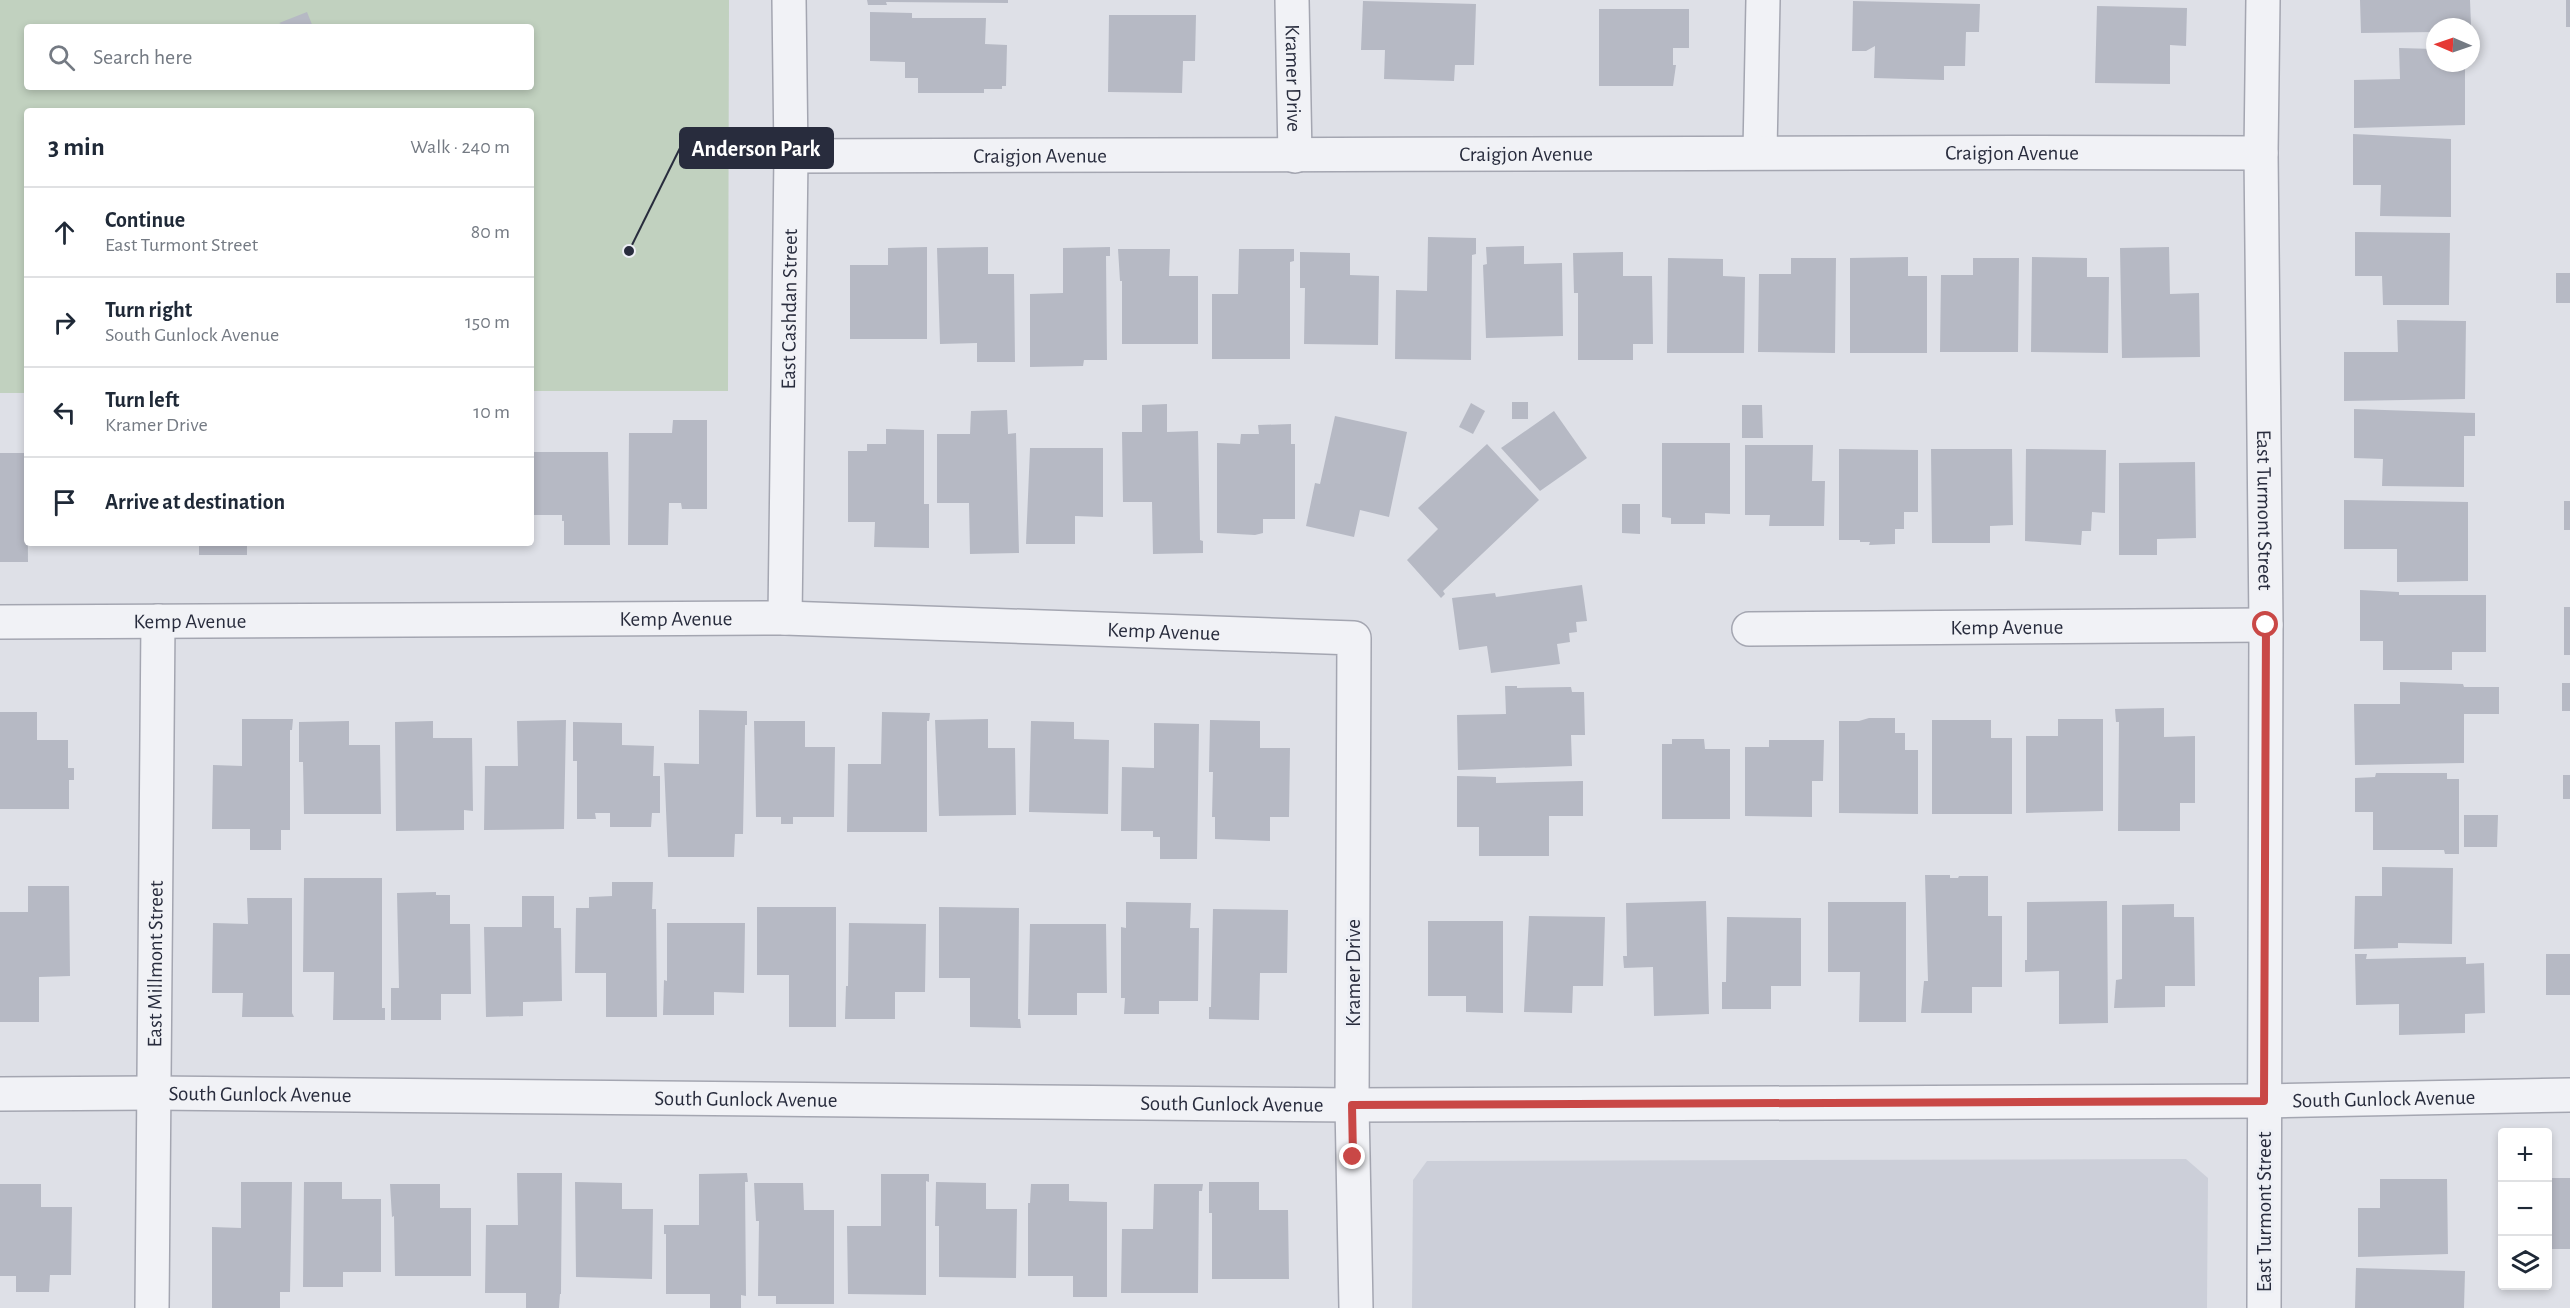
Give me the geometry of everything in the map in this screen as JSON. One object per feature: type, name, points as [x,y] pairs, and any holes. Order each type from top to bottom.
[{"type":"street","name":"East Cashdan Street","points":[[785,618],[791,156],[789,0]]},
{"type":"street","name":"Kramer Drive","points":[[1293,0],[1295,156]]},
{"type":"street","points":[[1760,151],[1763,0]]},
{"type":"street","name":"East Turmont Street","points":[[2263,0],[2261,153],[2266,625],[2264,1308]]},
{"type":"street","name":"Craigjon Avenue","points":[[791,156],[1295,156],[1760,151],[2261,153]]},
{"type":"street","name":"Kemp Avenue","points":[[0,622],[785,618],[1354,638]]},
{"type":"street","name":"East Millmont Street","points":[[152,1308],[158,621]]},
{"type":"street","name":"Kemp Avenue","points":[[1749,629],[2266,625]]},
{"type":"street","name":"Kramer Drive","points":[[1354,638],[1352,1105],[1356,1308]]},
{"type":"street","name":"South Gunlock Avenue","points":[[0,1094],[153,1092],[1352,1105],[2264,1101],[2570,1095]]},
{"type":"shaded area","points":[[2186,1159],[2208,1178],[2207,1308],[1412,1308],[1413,1180],[1427,1161]]},
{"type":"green space","points":[[0,0],[729,0],[728,391],[534,391],[534,108],[24,108],[24,393],[0,393]]},
{"type":"building","points":[[867,0],[1008,0],[1008,3],[886,2],[887,5],[868,5]]},
{"type":"building","points":[[2360,0],[2470,0],[2471,18],[2426,18],[2426,32],[2361,33]]},
{"type":"building","points":[[2566,0],[2570,0],[2570,27],[2566,27]]},
{"type":"building","points":[[1363,1],[1476,4],[1474,65],[1455,65],[1454,81],[1384,79],[1385,50],[1361,50]]},
{"type":"building","points":[[1853,1],[1980,4],[1979,32],[1966,32],[1965,66],[1944,66],[1944,80],[1874,78],[1875,46],[1866,51],[1852,51]]},
{"type":"building","points":[[2097,6],[2187,8],[2186,46],[2170,45],[2170,84],[2095,83]]},
{"type":"building","points":[[1599,9],[1689,9],[1689,48],[1673,48],[1673,65],[1676,65],[1673,86],[1599,86]]},
{"type":"building","points":[[307,12],[312,24],[281,24],[279,23]]},
{"type":"building","points":[[870,12],[912,13],[912,18],[986,18],[985,44],[1007,45],[1006,86],[1002,86],[1002,89],[984,89],[984,93],[918,93],[918,78],[905,78],[905,62],[870,61]]},
{"type":"building","points":[[1109,15],[1196,15],[1195,61],[1183,61],[1182,93],[1108,92]]},
{"type":"building","points":[[2399,48],[2426,49],[2426,72],[2465,72],[2465,125],[2354,128],[2354,80],[2400,79]]},
{"type":"building","points":[[2353,134],[2451,139],[2451,217],[2380,216],[2381,185],[2353,185]]},
{"type":"building","points":[[2355,232],[2450,233],[2449,305],[2383,305],[2382,276],[2355,276]]},
{"type":"building","points":[[1428,237],[1476,238],[1476,254],[1472,255],[1471,360],[1395,359],[1396,290],[1427,291]]},
{"type":"building","points":[[1524,246],[1524,264],[1562,263],[1563,336],[1486,338],[1483,265],[1487,264],[1486,247]]},
{"type":"building","points":[[927,247],[927,339],[850,339],[850,265],[888,265],[888,248]]},
{"type":"building","points":[[988,247],[988,274],[1014,274],[1015,362],[977,362],[977,343],[940,344],[937,248]]},
{"type":"building","points":[[1110,247],[1110,256],[1106,256],[1107,360],[1084,360],[1083,366],[1030,367],[1030,294],[1063,293],[1063,248]]},
{"type":"building","points":[[2169,247],[2170,294],[2199,293],[2200,357],[2122,358],[2120,248]]},
{"type":"building","points":[[1118,249],[1170,249],[1169,276],[1198,276],[1198,344],[1122,344],[1122,281],[1120,281]]},
{"type":"building","points":[[1239,249],[1294,249],[1294,261],[1290,262],[1290,359],[1212,359],[1212,294],[1238,294]]},
{"type":"building","points":[[1300,252],[1350,253],[1350,275],[1379,276],[1378,345],[1304,344],[1305,288],[1300,288]]},
{"type":"building","points":[[1623,252],[1623,276],[1652,276],[1653,344],[1633,344],[1633,360],[1578,360],[1578,293],[1574,293],[1573,253]]},
{"type":"building","points":[[1908,257],[1908,276],[1927,276],[1927,353],[1850,353],[1850,258]]},
{"type":"building","points":[[2032,257],[2087,258],[2087,277],[2109,277],[2108,353],[2031,352]]},
{"type":"building","points":[[1668,258],[1723,259],[1723,276],[1745,277],[1744,353],[1667,353]]},
{"type":"building","points":[[1791,258],[1836,258],[1835,353],[1758,352],[1759,274],[1791,274]]},
{"type":"building","points":[[1973,258],[2019,258],[2018,352],[1940,352],[1941,275],[1973,275]]},
{"type":"building","points":[[2556,273],[2570,273],[2570,303],[2556,303]]},
{"type":"building","points":[[2397,320],[2466,321],[2465,399],[2344,401],[2344,352],[2398,352]]},
{"type":"building","points":[[1512,402],[1528,402],[1528,419],[1512,419]]},
{"type":"building","points":[[1471,403],[1485,411],[1473,434],[1459,427]]},
{"type":"building","points":[[1167,404],[1167,432],[1198,431],[1200,540],[1203,541],[1203,553],[1153,554],[1152,502],[1123,502],[1122,432],[1142,432],[1142,405]]},
{"type":"building","points":[[1742,405],[1762,405],[1763,438],[1742,438]]},
{"type":"building","points":[[2354,409],[2475,413],[2475,436],[2464,436],[2464,487],[2382,486],[2383,459],[2354,458]]},
{"type":"building","points":[[1007,410],[1008,434],[1016,433],[1019,553],[970,554],[969,503],[937,503],[937,434],[970,434],[971,411]]},
{"type":"building","points":[[1554,411],[1587,458],[1540,491],[1501,448]]},
{"type":"building","points":[[1335,416],[1407,432],[1389,517],[1360,510],[1354,537],[1306,526],[1315,483],[1320,484]]},
{"type":"building","points":[[673,420],[707,420],[707,509],[682,509],[681,503],[669,503],[668,545],[628,545],[629,433],[672,433]]},
{"type":"building","points":[[1291,424],[1291,444],[1295,444],[1295,519],[1263,519],[1263,533],[1255,535],[1217,533],[1217,443],[1240,444],[1241,434],[1259,434],[1258,425]]},
{"type":"building","points":[[886,429],[924,430],[924,504],[929,504],[929,548],[874,547],[875,522],[848,522],[848,451],[867,451],[867,444],[886,444]]},
{"type":"building","points":[[1662,443],[1730,443],[1730,514],[1705,513],[1705,524],[1671,524],[1671,518],[1662,517]]},
{"type":"building","points":[[1487,444],[1539,500],[1443,591],[1445,594],[1441,598],[1407,560],[1438,529],[1418,508]]},
{"type":"building","points":[[1745,445],[1813,445],[1812,481],[1825,481],[1824,526],[1769,526],[1770,515],[1745,515]]},
{"type":"building","points":[[1030,448],[1103,448],[1103,517],[1075,516],[1075,544],[1026,544]]},
{"type":"building","points":[[1839,449],[1918,450],[1918,512],[1904,512],[1904,529],[1895,529],[1895,544],[1869,545],[1870,542],[1860,542],[1860,540],[1839,540]]},
{"type":"building","points":[[1931,449],[2012,449],[2013,525],[1990,526],[1990,543],[1932,543]]},
{"type":"building","points":[[2026,449],[2106,450],[2105,513],[2092,512],[2091,531],[2082,531],[2081,545],[2025,541]]},
{"type":"building","points":[[534,452],[608,452],[610,545],[564,545],[562,515],[534,515]]},
{"type":"building","points":[[0,453],[24,453],[24,546],[28,546],[28,562],[0,562]]},
{"type":"building","points":[[2195,462],[2196,538],[2157,539],[2157,555],[2119,555],[2119,463]]},
{"type":"building","points":[[2344,500],[2468,502],[2468,581],[2397,582],[2397,549],[2344,549]]},
{"type":"building","points":[[2564,501],[2570,501],[2570,530],[2564,530]]},
{"type":"building","points":[[1622,504],[1640,504],[1640,534],[1622,533]]},
{"type":"building","points":[[199,546],[247,546],[247,555],[199,555]]},
{"type":"building","points":[[1582,585],[1587,621],[1576,622],[1577,632],[1569,633],[1570,642],[1557,644],[1560,664],[1491,673],[1487,646],[1459,650],[1452,598],[1495,593],[1496,597]]},
{"type":"building","points":[[2360,590],[2399,592],[2399,595],[2486,595],[2486,652],[2452,652],[2452,670],[2383,670],[2383,641],[2360,641]]},
{"type":"building","points":[[2564,607],[2570,607],[2570,655],[2564,655]]},
{"type":"building","points":[[2400,682],[2499,687],[2499,714],[2464,714],[2464,763],[2355,765],[2354,704],[2400,704]]},
{"type":"building","points":[[2562,683],[2570,683],[2570,711],[2562,711]]},
{"type":"building","points":[[1505,686],[1517,686],[1517,688],[1571,687],[1572,692],[1584,692],[1585,735],[1571,735],[1572,766],[1458,770],[1457,715],[1506,714]]},
{"type":"building","points":[[2164,708],[2164,737],[2195,736],[2195,803],[2180,803],[2180,831],[2118,831],[2119,722],[2116,722],[2115,709]]},
{"type":"building","points":[[699,710],[747,711],[743,834],[735,834],[734,857],[668,857],[664,763],[699,764]]},
{"type":"building","points":[[0,712],[37,712],[37,740],[68,740],[68,768],[74,768],[74,780],[69,780],[69,809],[0,809]]},
{"type":"building","points":[[882,712],[930,713],[929,721],[927,721],[927,832],[847,832],[848,764],[881,764]]},
{"type":"building","points":[[1869,718],[1895,718],[1895,733],[1905,733],[1905,750],[1918,750],[1918,814],[1839,813],[1839,721],[1859,721]]},
{"type":"building","points":[[242,719],[293,719],[292,730],[290,730],[290,830],[281,830],[281,850],[250,850],[250,829],[212,829],[213,765],[242,766]]},
{"type":"building","points":[[988,719],[988,748],[1015,748],[1016,815],[939,816],[935,720]]},
{"type":"building","points":[[2058,719],[2103,719],[2103,811],[2026,813],[2026,736],[2058,736]]},
{"type":"building","points":[[566,720],[564,829],[484,830],[485,766],[518,766],[517,721]]},
{"type":"building","points":[[1210,720],[1260,721],[1260,748],[1290,748],[1289,817],[1270,817],[1270,841],[1215,839],[1215,817],[1212,817],[1213,772],[1209,772]]},
{"type":"building","points":[[1932,720],[1991,720],[1991,738],[2012,738],[2012,814],[1932,814]]},
{"type":"building","points":[[349,721],[349,745],[380,745],[381,814],[304,814],[303,762],[299,762],[299,722]]},
{"type":"building","points":[[433,721],[433,738],[472,738],[473,811],[464,810],[464,830],[396,831],[395,722]]},
{"type":"building","points":[[754,721],[805,721],[805,747],[835,747],[834,817],[793,817],[793,824],[781,824],[781,817],[756,817]]},
{"type":"building","points":[[1031,721],[1074,722],[1074,739],[1109,740],[1108,814],[1029,812]]},
{"type":"building","points":[[573,722],[622,723],[622,745],[654,746],[653,776],[660,776],[660,813],[652,813],[651,827],[610,827],[610,813],[595,813],[596,819],[577,819],[577,761],[573,761]]},
{"type":"building","points":[[1154,723],[1199,724],[1197,859],[1160,859],[1160,837],[1153,837],[1153,831],[1121,831],[1122,767],[1154,768]]},
{"type":"building","points":[[1672,739],[1704,739],[1705,749],[1730,749],[1730,819],[1662,819],[1662,744],[1672,744]]},
{"type":"building","points":[[1769,740],[1824,740],[1823,781],[1812,781],[1812,817],[1745,816],[1745,747],[1769,747]]},
{"type":"building","points":[[2376,773],[2447,773],[2447,779],[2459,779],[2459,854],[2445,854],[2444,850],[2373,850],[2373,812],[2355,812],[2355,778],[2375,777]]},
{"type":"building","points":[[2563,775],[2570,775],[2570,799],[2563,799]]},
{"type":"building","points":[[1457,776],[1496,777],[1496,783],[1583,781],[1583,816],[1549,816],[1549,856],[1479,856],[1479,827],[1457,827]]},
{"type":"building","points":[[2464,815],[2498,815],[2497,847],[2464,847]]},
{"type":"building","points":[[2382,867],[2453,868],[2452,944],[2398,943],[2398,948],[2354,949],[2355,896],[2382,896]]},
{"type":"building","points":[[1925,875],[1950,875],[1950,878],[1988,876],[1988,916],[2002,916],[2002,987],[1972,987],[1972,1013],[1921,1013],[1924,981],[1928,981]]},
{"type":"building","points":[[304,878],[382,878],[382,1008],[385,1008],[385,1020],[333,1020],[334,972],[303,972]]},
{"type":"building","points":[[612,882],[653,882],[652,909],[656,909],[657,1017],[606,1017],[606,973],[575,973],[576,908],[589,908],[589,897],[612,896]]},
{"type":"building","points":[[28,886],[69,886],[70,976],[39,977],[39,1022],[0,1022],[0,912],[28,912]]},
{"type":"building","points":[[436,892],[436,895],[450,895],[450,924],[470,924],[471,994],[441,994],[441,1020],[391,1020],[391,988],[399,988],[397,893]]},
{"type":"building","points":[[522,896],[554,896],[554,928],[561,928],[562,1001],[523,1002],[523,1016],[486,1017],[484,927],[522,927]]},
{"type":"building","points":[[247,898],[292,898],[292,1013],[294,1017],[242,1017],[243,993],[212,993],[213,923],[248,924]]},
{"type":"building","points":[[1706,901],[1709,1014],[1654,1016],[1653,967],[1624,968],[1623,956],[1627,956],[1626,903]]},
{"type":"building","points":[[2107,901],[2108,1023],[2059,1024],[2059,971],[2025,972],[2027,902]]},
{"type":"building","points":[[1126,902],[1191,903],[1190,928],[1199,928],[1198,1001],[1159,1001],[1159,1014],[1124,1014],[1125,998],[1121,998],[1121,927],[1126,928]]},
{"type":"building","points":[[1828,902],[1906,902],[1906,1022],[1859,1022],[1860,972],[1828,972]]},
{"type":"building","points":[[2174,904],[2174,917],[2194,917],[2195,986],[2165,986],[2165,1007],[2114,1008],[2116,980],[2122,979],[2122,905]]},
{"type":"building","points":[[757,907],[836,907],[836,1027],[789,1027],[789,975],[757,975]]},
{"type":"building","points":[[939,907],[1019,908],[1018,1019],[1020,1019],[1021,1028],[970,1027],[970,978],[939,978]]},
{"type":"building","points":[[1213,909],[1288,910],[1287,973],[1260,973],[1259,1020],[1209,1019]]},
{"type":"building","points":[[1529,916],[1605,917],[1603,986],[1573,986],[1572,1013],[1524,1012]]},
{"type":"building","points":[[1727,917],[1801,918],[1801,986],[1771,986],[1771,1009],[1722,1009],[1722,982],[1726,982]]},
{"type":"building","points":[[1428,921],[1503,921],[1503,1013],[1466,1012],[1466,996],[1428,996]]},
{"type":"building","points":[[667,923],[745,923],[744,993],[714,992],[714,1015],[663,1015],[664,980],[667,981]]},
{"type":"building","points":[[849,923],[926,924],[925,992],[895,992],[895,1019],[845,1019]]},
{"type":"building","points":[[1030,924],[1106,924],[1107,993],[1077,993],[1077,1015],[1028,1015]]},
{"type":"building","points":[[2355,954],[2367,954],[2366,959],[2466,957],[2466,964],[2484,963],[2485,1013],[2465,1014],[2465,1033],[2399,1035],[2399,1004],[2356,1005]]},
{"type":"building","points":[[2546,954],[2570,954],[2570,995],[2546,995]]},
{"type":"building","points":[[517,1173],[562,1173],[559,1308],[526,1308],[526,1293],[485,1293],[486,1225],[518,1225]]},
{"type":"building","points":[[747,1173],[748,1182],[745,1182],[746,1296],[741,1295],[741,1308],[710,1308],[710,1294],[666,1294],[664,1225],[699,1225],[699,1174]]},
{"type":"building","points":[[881,1174],[929,1174],[929,1182],[926,1181],[926,1295],[848,1294],[847,1226],[881,1226]]},
{"type":"building","points":[[2552,1178],[2570,1178],[2570,1249],[2552,1249]]},
{"type":"building","points":[[2380,1179],[2447,1179],[2448,1254],[2358,1257],[2358,1208],[2380,1208]]},
{"type":"building","points":[[241,1182],[292,1182],[290,1292],[280,1292],[280,1308],[212,1308],[212,1227],[241,1228]]},
{"type":"building","points":[[304,1182],[342,1182],[342,1199],[381,1199],[381,1272],[343,1272],[343,1287],[303,1287]]},
{"type":"building","points":[[575,1182],[622,1183],[622,1209],[653,1209],[652,1279],[576,1277]]},
{"type":"building","points":[[936,1182],[986,1183],[986,1209],[1017,1209],[1016,1278],[939,1277],[939,1226],[935,1226]]},
{"type":"building","points":[[1209,1182],[1259,1182],[1259,1210],[1288,1210],[1289,1279],[1212,1279],[1212,1213],[1209,1213]]},
{"type":"building","points":[[754,1183],[803,1183],[804,1210],[834,1210],[834,1304],[776,1304],[776,1296],[758,1296],[759,1221],[756,1221]]},
{"type":"building","points":[[0,1184],[41,1184],[41,1207],[72,1207],[71,1275],[50,1275],[49,1292],[16,1292],[16,1276],[0,1276]]},
{"type":"building","points":[[390,1184],[440,1184],[440,1208],[471,1208],[471,1276],[395,1276],[394,1216],[392,1217]]},
{"type":"building","points":[[1031,1184],[1069,1184],[1069,1201],[1107,1202],[1107,1297],[1073,1297],[1073,1276],[1028,1276],[1028,1203],[1030,1203]]},
{"type":"building","points":[[1154,1184],[1203,1184],[1202,1191],[1199,1191],[1198,1293],[1121,1293],[1122,1229],[1153,1229]]},
{"type":"building","points":[[2356,1268],[2465,1271],[2464,1308],[2355,1308]]},
{"type":"place","name":"Anderson Park","points":[[629,251]]},
{"type":"route","points":[[1353,1157],[1352,1105],[2264,1101],[2266,625]]}]
